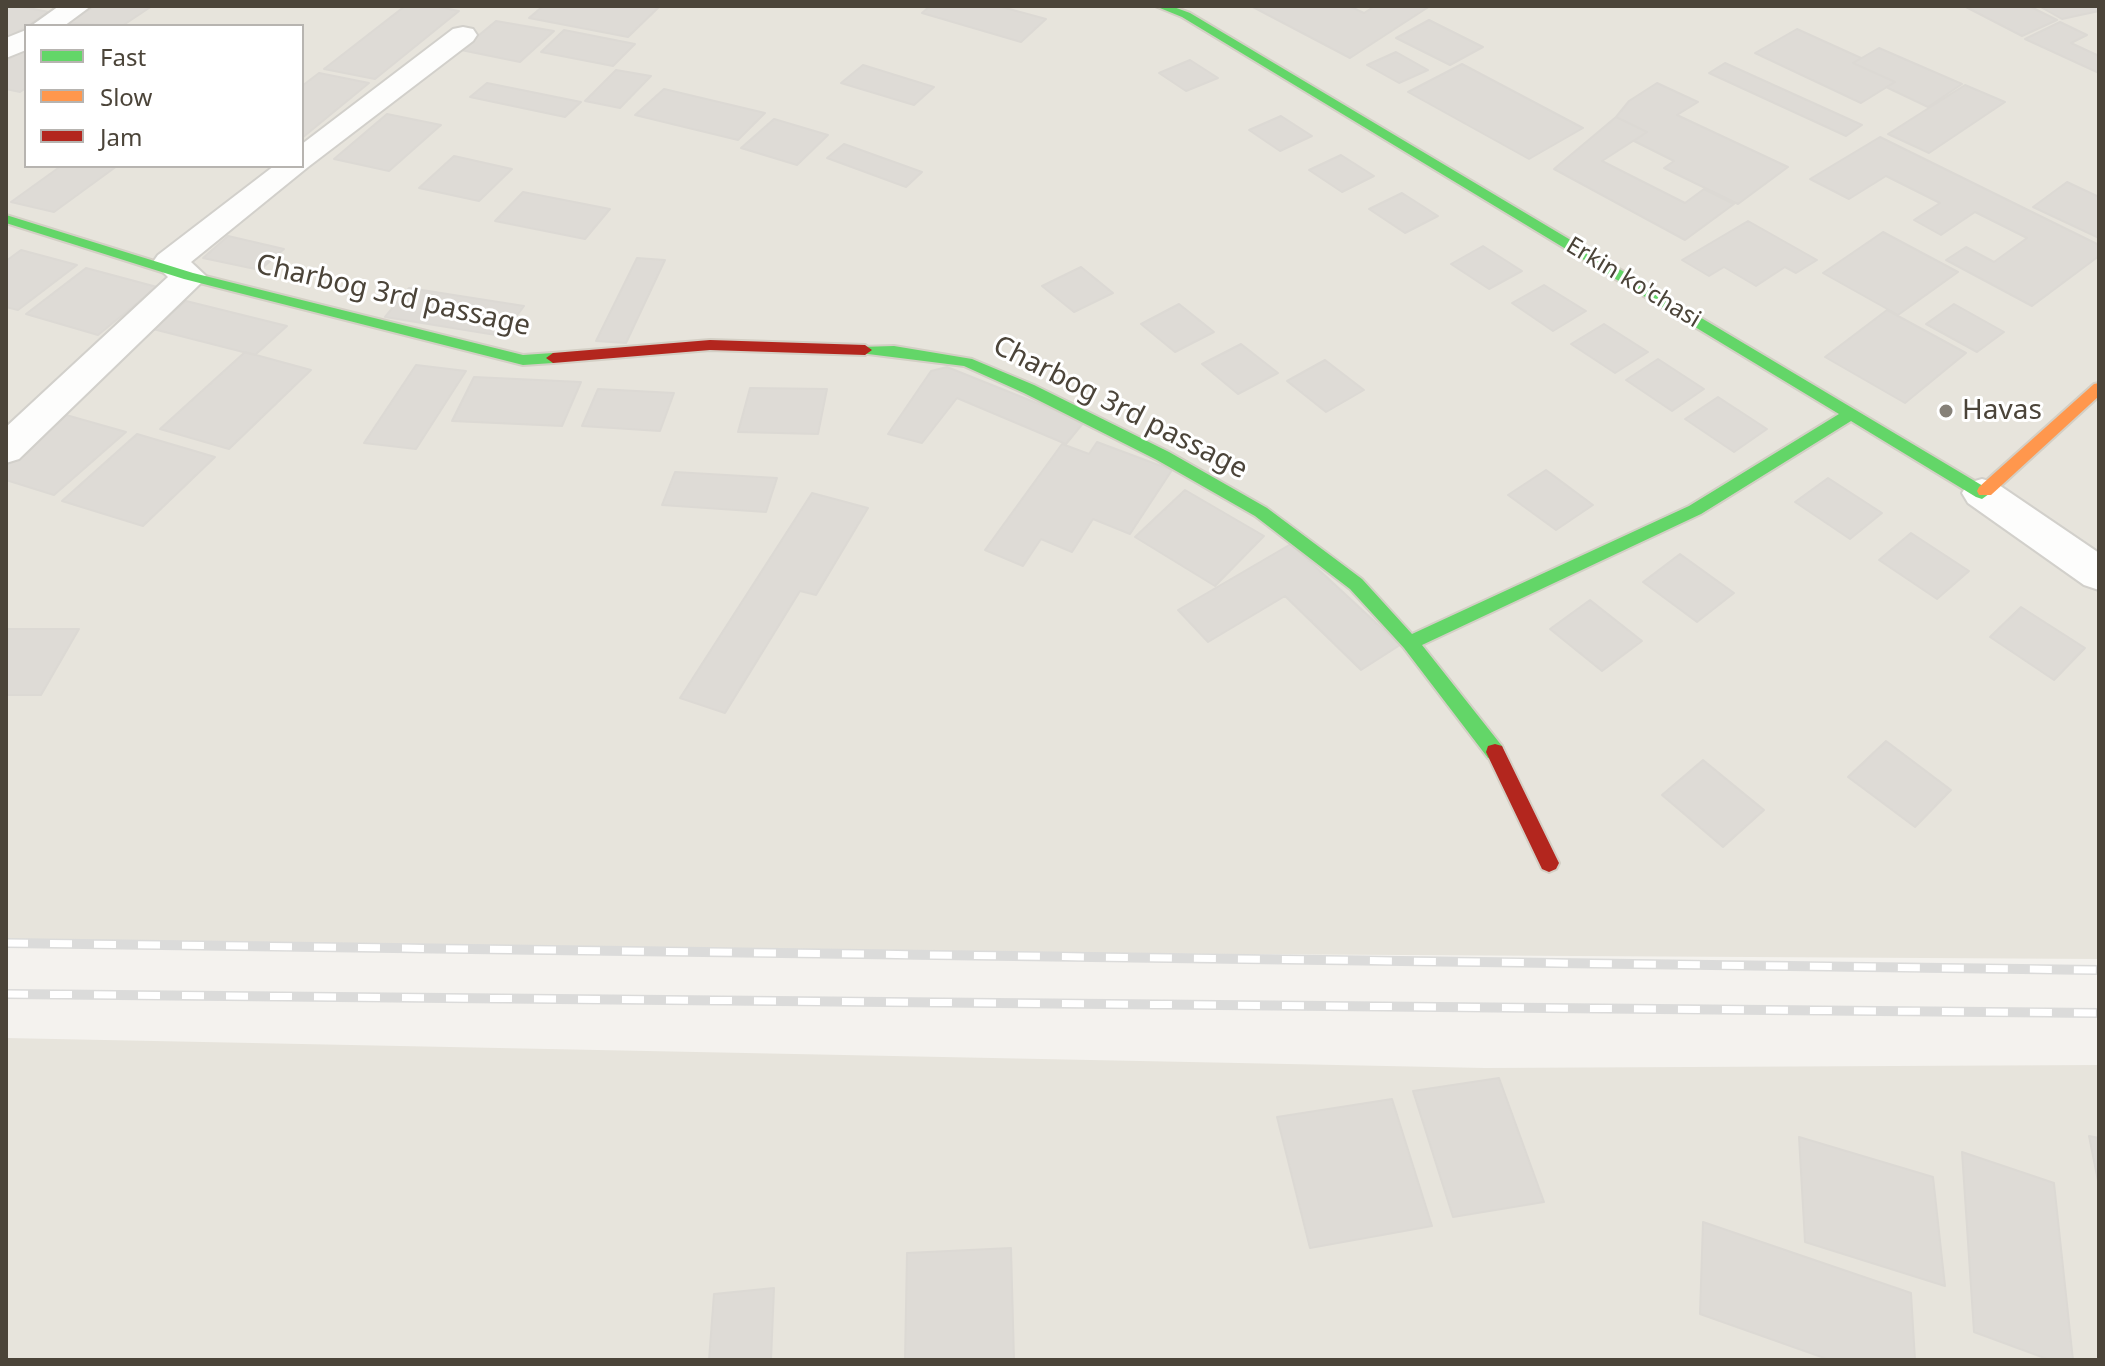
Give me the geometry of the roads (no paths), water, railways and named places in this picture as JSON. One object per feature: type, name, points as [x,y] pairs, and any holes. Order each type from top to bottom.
[{"type":"street","points":[[48,24],[78,6]]},
{"type":"street","name":"Erkin ko'chasi","points":[[1160,6],[1192,11],[1982,493],[2099,574]]},
{"type":"street","points":[[304,157],[463,35]]},
{"type":"street","points":[[6,50],[24,39]]},
{"type":"street","points":[[6,449],[189,276],[170,262],[290,168]]},
{"type":"street","name":"Chаrbog 3rd passage","points":[[6,219],[189,276],[523,360],[710,345],[894,351],[967,362],[1029,389],[1163,456],[1261,512],[1356,584],[1410,643],[1494,750],[1549,863]]},
{"type":"street","points":[[1982,493],[2099,388]]},
{"type":"street","points":[[1410,643],[1695,510],[1851,414]]},
{"type":"railway","points":[[6,943],[2099,970]]},
{"type":"railway","points":[[6,994],[2099,1013]]},
{"type":"place","name":"Havas","points":[[1946,411]]}]
